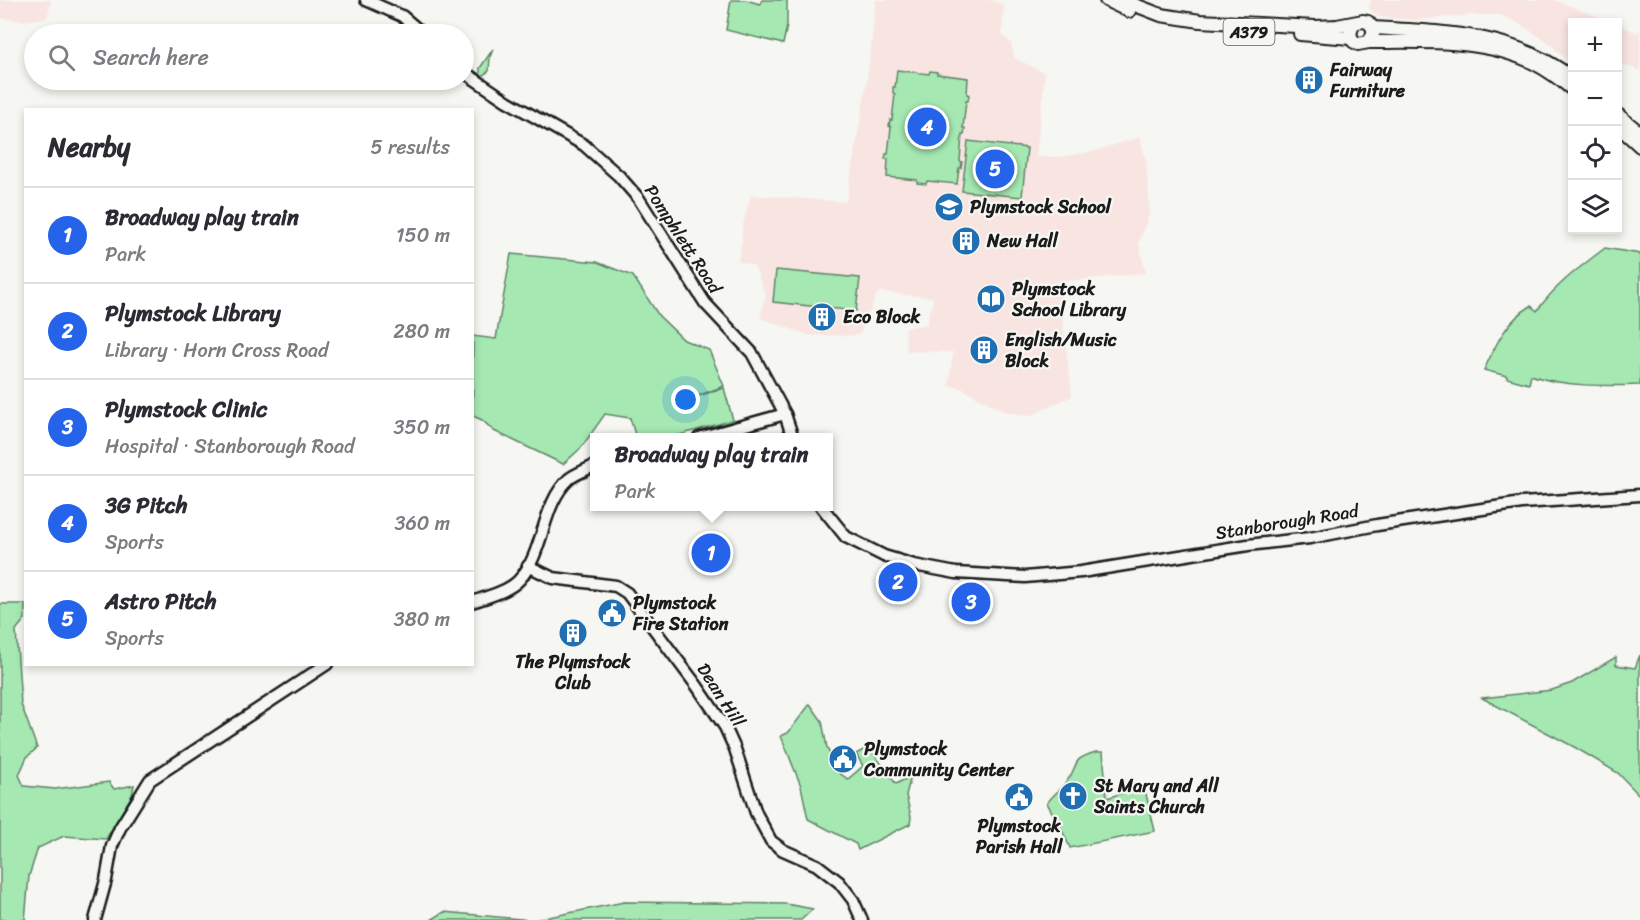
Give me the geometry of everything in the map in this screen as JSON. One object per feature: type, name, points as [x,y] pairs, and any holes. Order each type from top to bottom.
[{"type":"main road","name":"A379","points":[[1106,0],[1134,14],[1178,27],[1351,38],[1358,44],[1441,42],[1467,45],[1510,54],[1533,63],[1568,86]]},
{"type":"main road","name":"A379","points":[[1122,0],[1161,15],[1200,21],[1316,27],[1363,21],[1372,28],[1449,32],[1489,39],[1516,47],[1544,59],[1568,75]]},
{"type":"main road","points":[[1351,38],[1350,29],[1353,24]]},
{"type":"main road","points":[[1369,42],[1373,34],[1372,28]]},
{"type":"main road","points":[[1622,119],[1640,133]]},
{"type":"main road","points":[[1622,130],[1640,146]]},
{"type":"street","points":[[366,0],[402,16],[411,24]]},
{"type":"street","name":"Pomphlett Road","points":[[474,79],[507,101],[584,145],[619,176],[639,199],[705,303],[752,353],[785,414],[791,433]]},
{"type":"street","points":[[717,433],[785,414]]},
{"type":"street","points":[[474,601],[516,583],[528,566],[554,500],[569,479],[590,468]]},
{"type":"street","name":"Stanborough Road","points":[[823,511],[846,537],[884,555],[940,570],[984,576],[1040,577],[1248,545],[1310,538],[1377,525],[1522,503],[1640,495]]},
{"type":"street","name":"Dean Hill","points":[[528,566],[553,578],[616,586],[627,593],[725,727],[739,760],[756,813],[771,841],[783,850],[817,865],[839,882],[849,894],[862,920]]},
{"type":"street","points":[[95,920],[112,846],[120,828],[150,780],[324,666]]},
{"type":"shaded area","points":[[0,0],[51,0],[47,18],[23,21],[0,18]]},
{"type":"shaded area","name":"Plymstock School","points":[[876,0],[990,0],[1004,5],[1002,34],[1011,43],[1014,58],[1045,73],[1036,157],[1060,157],[1095,151],[1140,137],[1146,161],[1150,211],[1139,243],[1146,273],[1058,282],[1072,396],[1030,416],[1003,411],[961,388],[949,386],[953,352],[907,351],[905,328],[928,324],[933,298],[881,292],[877,294],[860,334],[850,336],[808,335],[760,318],[766,295],[754,266],[738,261],[742,228],[751,195],[846,202],[867,81]]},
{"type":"shaded area","points":[[1371,0],[1554,0],[1601,18],[1568,18],[1568,61],[1548,42],[1513,20],[1499,15],[1416,20],[1378,17],[1369,8]]},
{"type":"shaded area","points":[[1622,27],[1638,33],[1640,29],[1640,71],[1622,64]]},
{"type":"green space","points":[[731,0],[746,0],[760,4],[762,0],[787,0],[787,26],[783,44],[726,30]]},
{"type":"green space","points":[[493,49],[489,71],[480,77],[480,68]]},
{"type":"green space","points":[[897,70],[929,74],[930,71],[968,78],[967,94],[969,95],[966,101],[960,161],[962,162],[957,184],[927,181],[926,184],[917,183],[917,180],[887,177],[888,159],[885,159],[888,154],[891,127],[889,126],[892,120],[895,94],[893,87],[895,87]]},
{"type":"green space","points":[[968,141],[1027,148],[1022,197],[962,191]]},
{"type":"green space","points":[[1605,248],[1640,254],[1640,385],[1570,384],[1531,375],[1529,384],[1484,370],[1508,326],[1531,306],[1537,311],[1577,269]]},
{"type":"green space","points":[[511,254],[597,262],[633,276],[659,316],[684,340],[709,350],[724,386],[689,399],[724,388],[733,420],[686,433],[634,433],[630,418],[605,414],[581,448],[563,464],[494,431],[482,420],[474,416],[474,336],[496,339]]},
{"type":"green space","points":[[776,270],[860,278],[856,311],[773,302]]},
{"type":"green space","points":[[0,604],[24,604],[24,620],[16,630],[21,704],[37,748],[27,757],[19,775],[24,786],[55,789],[109,782],[114,789],[134,785],[132,795],[106,839],[64,836],[38,848],[29,876],[25,920],[0,920]]},
{"type":"green space","points":[[1640,655],[1640,796],[1618,773],[1482,698],[1552,690],[1572,683],[1616,657],[1616,665],[1635,668]]},
{"type":"green space","points":[[810,704],[822,721],[827,748],[839,773],[848,779],[863,766],[856,754],[869,747],[896,784],[911,776],[906,795],[911,817],[910,824],[858,850],[856,844],[808,819],[801,786],[781,736],[788,733]]},
{"type":"green space","points":[[1096,752],[1103,752],[1107,798],[1144,786],[1155,831],[1070,848],[1047,803],[1067,781],[1078,760]]},
{"type":"green space","points":[[624,902],[786,904],[813,909],[801,920],[534,920]]},
{"type":"green space","points":[[444,912],[521,919],[529,920],[431,920]]},
{"type":"place","name":"Fairway Furniture","points":[[1309,80]]},
{"type":"place","name":"3G Pitch","points":[[927,127]]},
{"type":"place","name":"Astro Pitch","points":[[995,169]]},
{"type":"place","name":"Plymstock School","points":[[949,207]]},
{"type":"place","name":"New Hall","points":[[966,241]]},
{"type":"place","name":"Plymstock School Library","points":[[991,299]]},
{"type":"place","name":"Eco Block","points":[[822,317]]},
{"type":"place","name":"English/Music Block","points":[[984,350]]},
{"type":"place","name":"Broadway play train","points":[[711,553]]},
{"type":"place","name":"Plymstock Library","points":[[898,582]]},
{"type":"place","name":"Plymstock Clinic","points":[[971,602]]},
{"type":"place","name":"Plymstock Fire Station","points":[[612,613]]},
{"type":"place","name":"The Plymstock Club","points":[[573,633]]},
{"type":"place","name":"Plymstock Community Center","points":[[843,759]]},
{"type":"place","name":"St Mary and All Saints Church","points":[[1073,796]]},
{"type":"place","name":"Plymstock Parish Hall","points":[[1019,797]]}]
